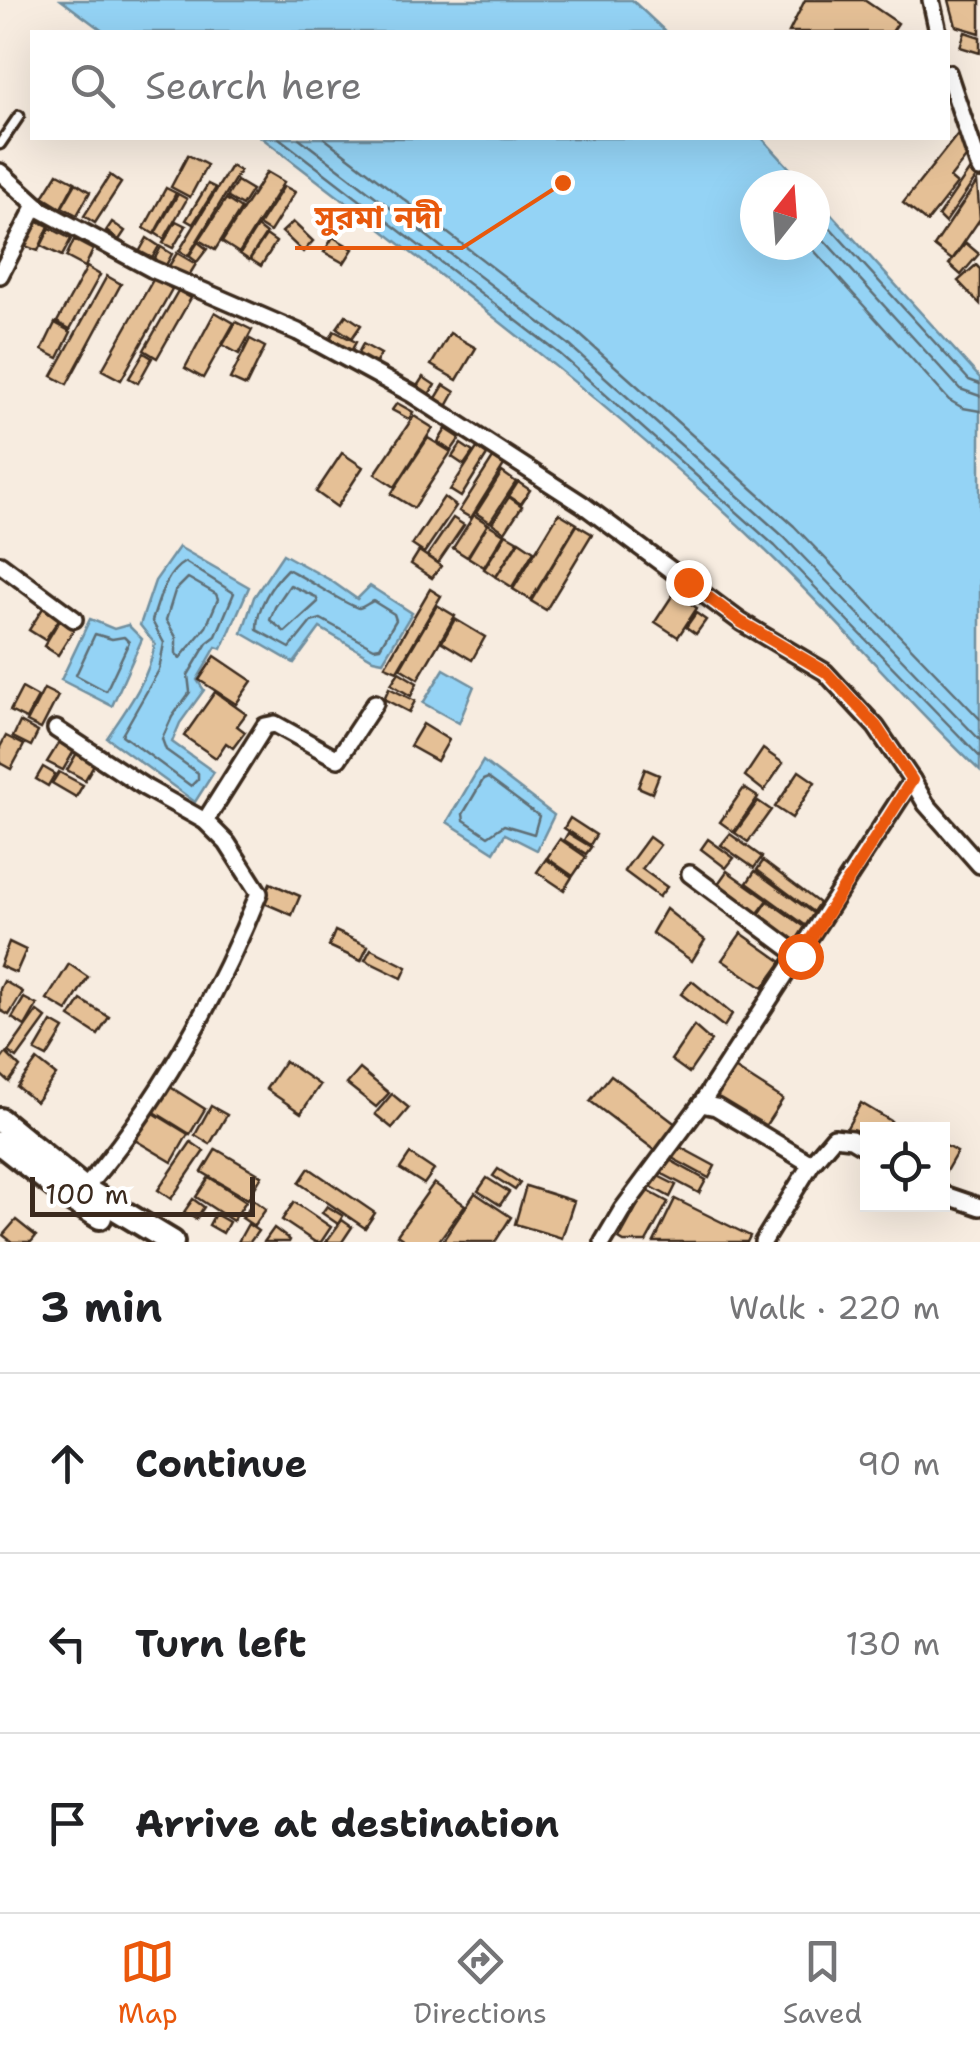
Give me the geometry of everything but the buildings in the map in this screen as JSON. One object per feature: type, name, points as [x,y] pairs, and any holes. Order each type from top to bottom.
[{"type":"main road","points":[[0,1120],[79,1195],[172,1242]]},
{"type":"main road","points":[[0,1143],[142,1242]]},
{"type":"street","points":[[932,0],[938,30]]},
{"type":"street","points":[[950,79],[980,169]]},
{"type":"street","points":[[0,172],[36,205],[152,269],[298,332],[412,394],[582,504],[741,622],[826,672],[876,726],[926,804],[980,865]]},
{"type":"street","points":[[0,276],[36,205]]},
{"type":"street","points":[[0,564],[74,619]]},
{"type":"street","points":[[204,821],[264,726],[275,724],[338,760],[375,702]]},
{"type":"street","points":[[56,729],[204,821],[227,844],[259,892],[231,963],[200,1017],[128,1134],[79,1195]]},
{"type":"street","points":[[602,1242],[701,1104],[912,780]]},
{"type":"street","points":[[690,874],[800,956]]},
{"type":"street","points":[[701,1104],[716,1107],[810,1164]]},
{"type":"street","points":[[763,1242],[810,1164],[834,1138],[851,1138],[860,1143]]},
{"type":"street","points":[[950,1197],[980,1207]]},
{"type":"lane","points":[[0,144],[19,116]]},
{"type":"water","points":[[61,0],[632,0],[664,30],[101,30]]},
{"type":"water","points":[[265,140],[764,140],[791,170],[740,170],[740,260],[830,260],[830,213],[980,378],[980,771],[795,580],[708,497],[521,338]]},
{"type":"water","points":[[179,547],[249,587],[222,649],[216,647],[197,680],[204,690],[180,723],[172,742],[214,772],[195,802],[107,738],[147,670],[155,644],[140,625],[155,581]]},
{"type":"water","points":[[283,554],[357,599],[370,586],[412,613],[383,661],[320,628],[294,663],[242,633],[254,597]]},
{"type":"water","points":[[90,619],[114,629],[128,625],[142,639],[112,706],[61,680]]},
{"type":"water","points":[[444,669],[474,686],[459,723],[423,703]]},
{"type":"water","points":[[483,761],[554,815],[537,850],[505,834],[494,852],[447,822]]},
{"type":"place","name":"সুরমা নদী","points":[[563,183]]},
{"type":"route","points":[[688,582],[741,622],[826,672],[876,726],[912,780],[800,956]]}]
